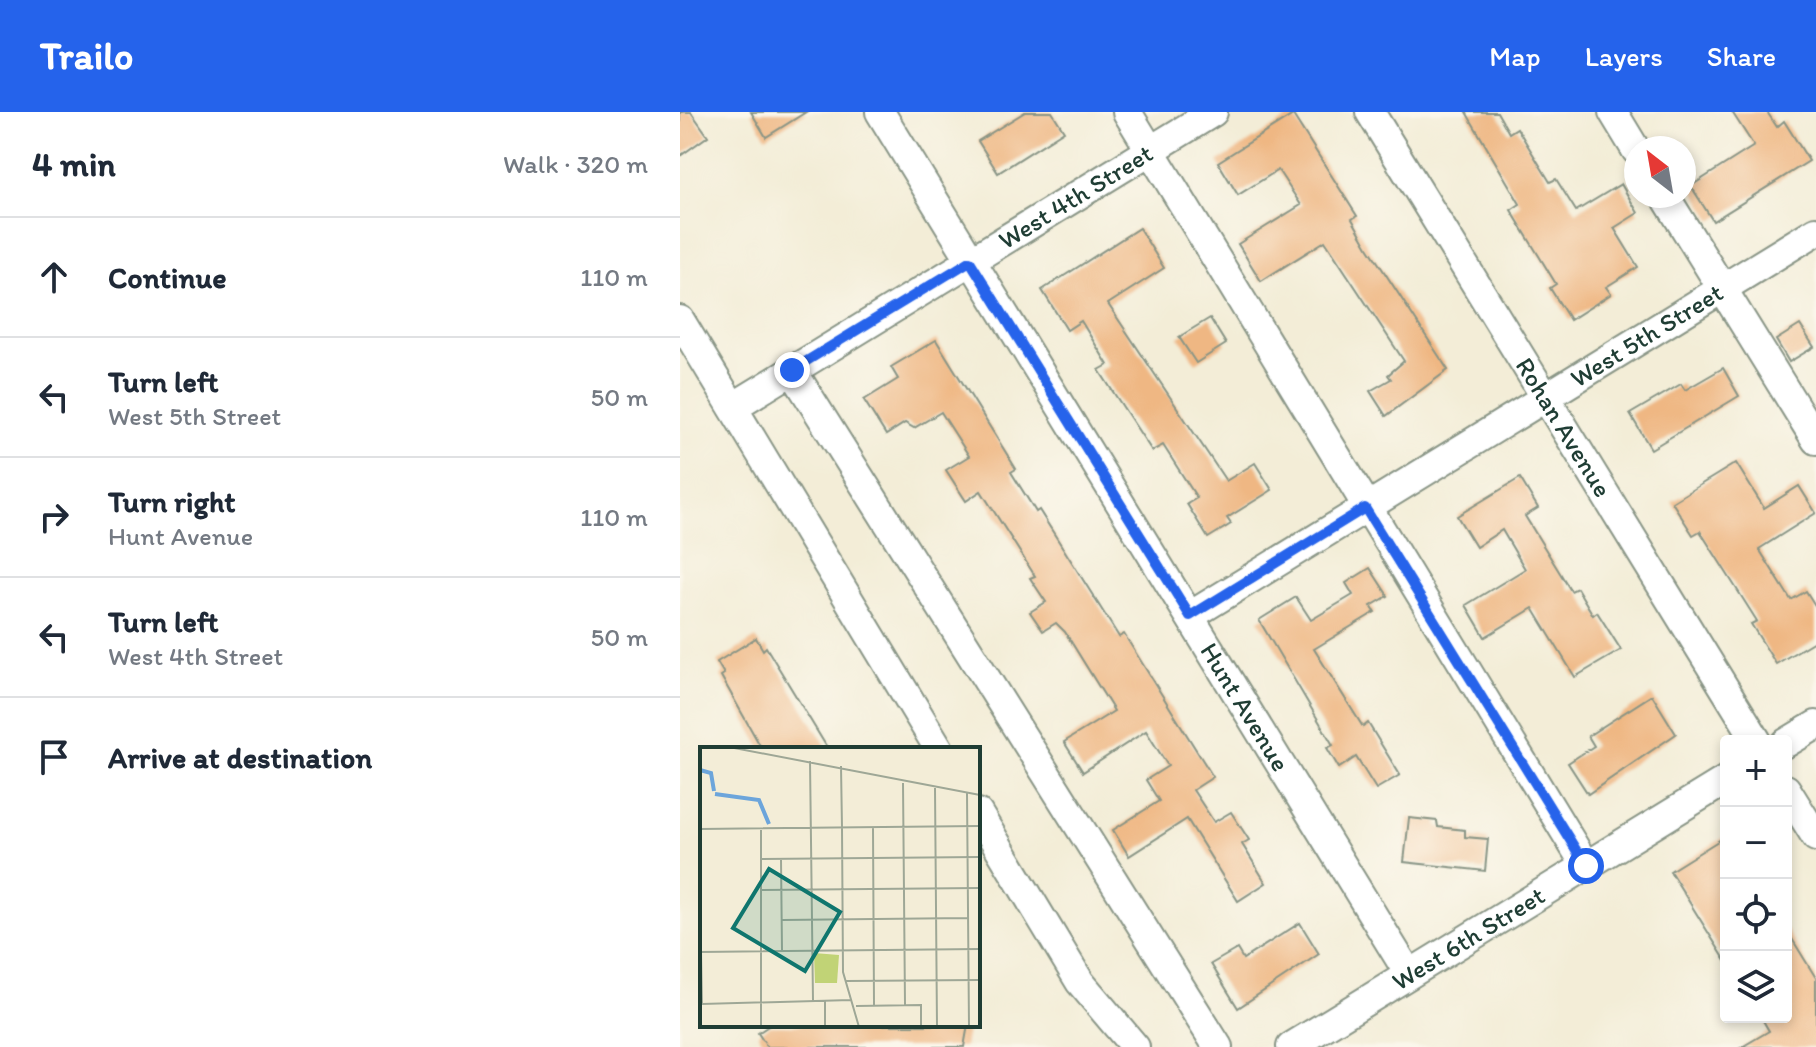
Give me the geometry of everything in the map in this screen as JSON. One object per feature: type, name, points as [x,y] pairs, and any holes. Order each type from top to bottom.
[{"type":"street","name":"Hunt Avenue","points":[[880,112],[1409,974]]},
{"type":"street","points":[[1127,112],[1365,508],[1586,866]]},
{"type":"street","name":"West 4th Street","points":[[733,407],[1213,112]]},
{"type":"street","name":"Rohan Avenue","points":[[1370,112],[1753,735]]},
{"type":"street","points":[[1613,112],[1628,136]]},
{"type":"street","points":[[1672,208],[1816,440]]},
{"type":"street","name":"West 5th Street","points":[[1190,616],[1816,231]]},
{"type":"street","points":[[680,320],[938,747]]},
{"type":"street","points":[[792,370],[1218,1047]]},
{"type":"street","points":[[1792,739],[1816,725]]},
{"type":"street","name":"West 6th Street","points":[[1291,1047],[1720,784]]},
{"type":"street","points":[[1792,799],[1816,837]]},
{"type":"street","points":[[980,816],[1080,982],[1135,1047]]},
{"type":"building","points":[[680,112],[691,112],[708,136],[680,156]]},
{"type":"building","points":[[751,112],[806,112],[766,137]]},
{"type":"building","points":[[1025,112],[1052,112],[1064,131],[998,173],[978,141]]},
{"type":"building","points":[[1466,112],[1497,112],[1509,133],[1517,128],[1550,182],[1556,179],[1576,211],[1621,184],[1624,208],[1635,208],[1638,213],[1614,228],[1638,267],[1606,287],[1611,294],[1570,320],[1550,288],[1556,284],[1511,210],[1520,204]]},
{"type":"building","points":[[1732,112],[1767,112],[1777,127],[1784,121],[1809,161],[1713,221],[1696,194],[1696,183],[1754,146]]},
{"type":"building","points":[[1293,115],[1357,216],[1352,219],[1368,247],[1448,370],[1386,416],[1370,391],[1391,379],[1388,375],[1404,361],[1325,241],[1261,281],[1238,244],[1301,205],[1278,170],[1238,195],[1218,162]]},
{"type":"building","points":[[1139,228],[1164,268],[1108,304],[1226,481],[1255,463],[1272,490],[1227,518],[1231,524],[1208,538],[1187,504],[1197,498],[1163,445],[1152,451],[1119,401],[1099,370],[1108,365],[1081,321],[1067,330],[1042,290]]},
{"type":"building","points":[[1210,318],[1226,344],[1196,363],[1179,337]]},
{"type":"building","points":[[1800,325],[1814,347],[1789,362],[1776,340]]},
{"type":"building","points":[[936,340],[1016,469],[1011,472],[1036,512],[1039,510],[1119,637],[1124,634],[1213,777],[1193,790],[1214,822],[1231,812],[1249,840],[1242,844],[1266,883],[1238,901],[1187,819],[1129,856],[1113,830],[1159,801],[1146,780],[1168,766],[1146,731],[1083,772],[1064,742],[1114,711],[1065,632],[1056,623],[1043,631],[1030,612],[1046,602],[1030,578],[1035,576],[981,491],[966,501],[946,470],[969,456],[941,412],[914,428],[905,423],[886,435],[864,400],[898,379],[891,367]]},
{"type":"building","points":[[1723,368],[1739,396],[1651,449],[1630,414],[1681,384],[1685,390]]},
{"type":"building","points":[[1736,463],[1764,508],[1799,486],[1816,513],[1759,549],[1791,600],[1806,591],[1816,607],[1816,640],[1776,664],[1751,624],[1757,621],[1700,531],[1693,535],[1672,502]]},
{"type":"building","points":[[1520,478],[1538,508],[1525,516],[1571,591],[1577,588],[1593,615],[1597,612],[1621,650],[1575,677],[1533,608],[1485,637],[1466,605],[1525,569],[1502,530],[1476,547],[1457,516]]},
{"type":"building","points":[[1370,568],[1388,596],[1371,606],[1375,612],[1314,649],[1363,727],[1368,723],[1400,775],[1376,789],[1356,757],[1339,768],[1327,748],[1333,745],[1259,620],[1296,597],[1311,620],[1353,595],[1346,583]]},
{"type":"building","points":[[756,638],[763,650],[766,647],[827,747],[761,747],[721,676],[724,674],[717,662]]},
{"type":"building","points":[[1652,695],[1676,734],[1588,794],[1568,763],[1594,746],[1588,736]]},
{"type":"building","points":[[1409,818],[1437,821],[1438,827],[1465,830],[1465,837],[1488,839],[1485,871],[1404,862]]},
{"type":"building","points":[[1720,840],[1720,951],[1670,871]]},
{"type":"building","points":[[1300,923],[1319,954],[1238,1008],[1211,964],[1237,949],[1243,959]]},
{"type":"building","points":[[1792,939],[1816,978],[1816,1047],[1742,1047],[1769,1031],[1764,1023],[1792,1023]]},
{"type":"building","points":[[767,1027],[968,1027],[964,1047],[767,1047],[758,1033]]},
{"type":"route","points":[[792,370],[970,261],[1190,616],[1365,508],[1586,866]]}]
